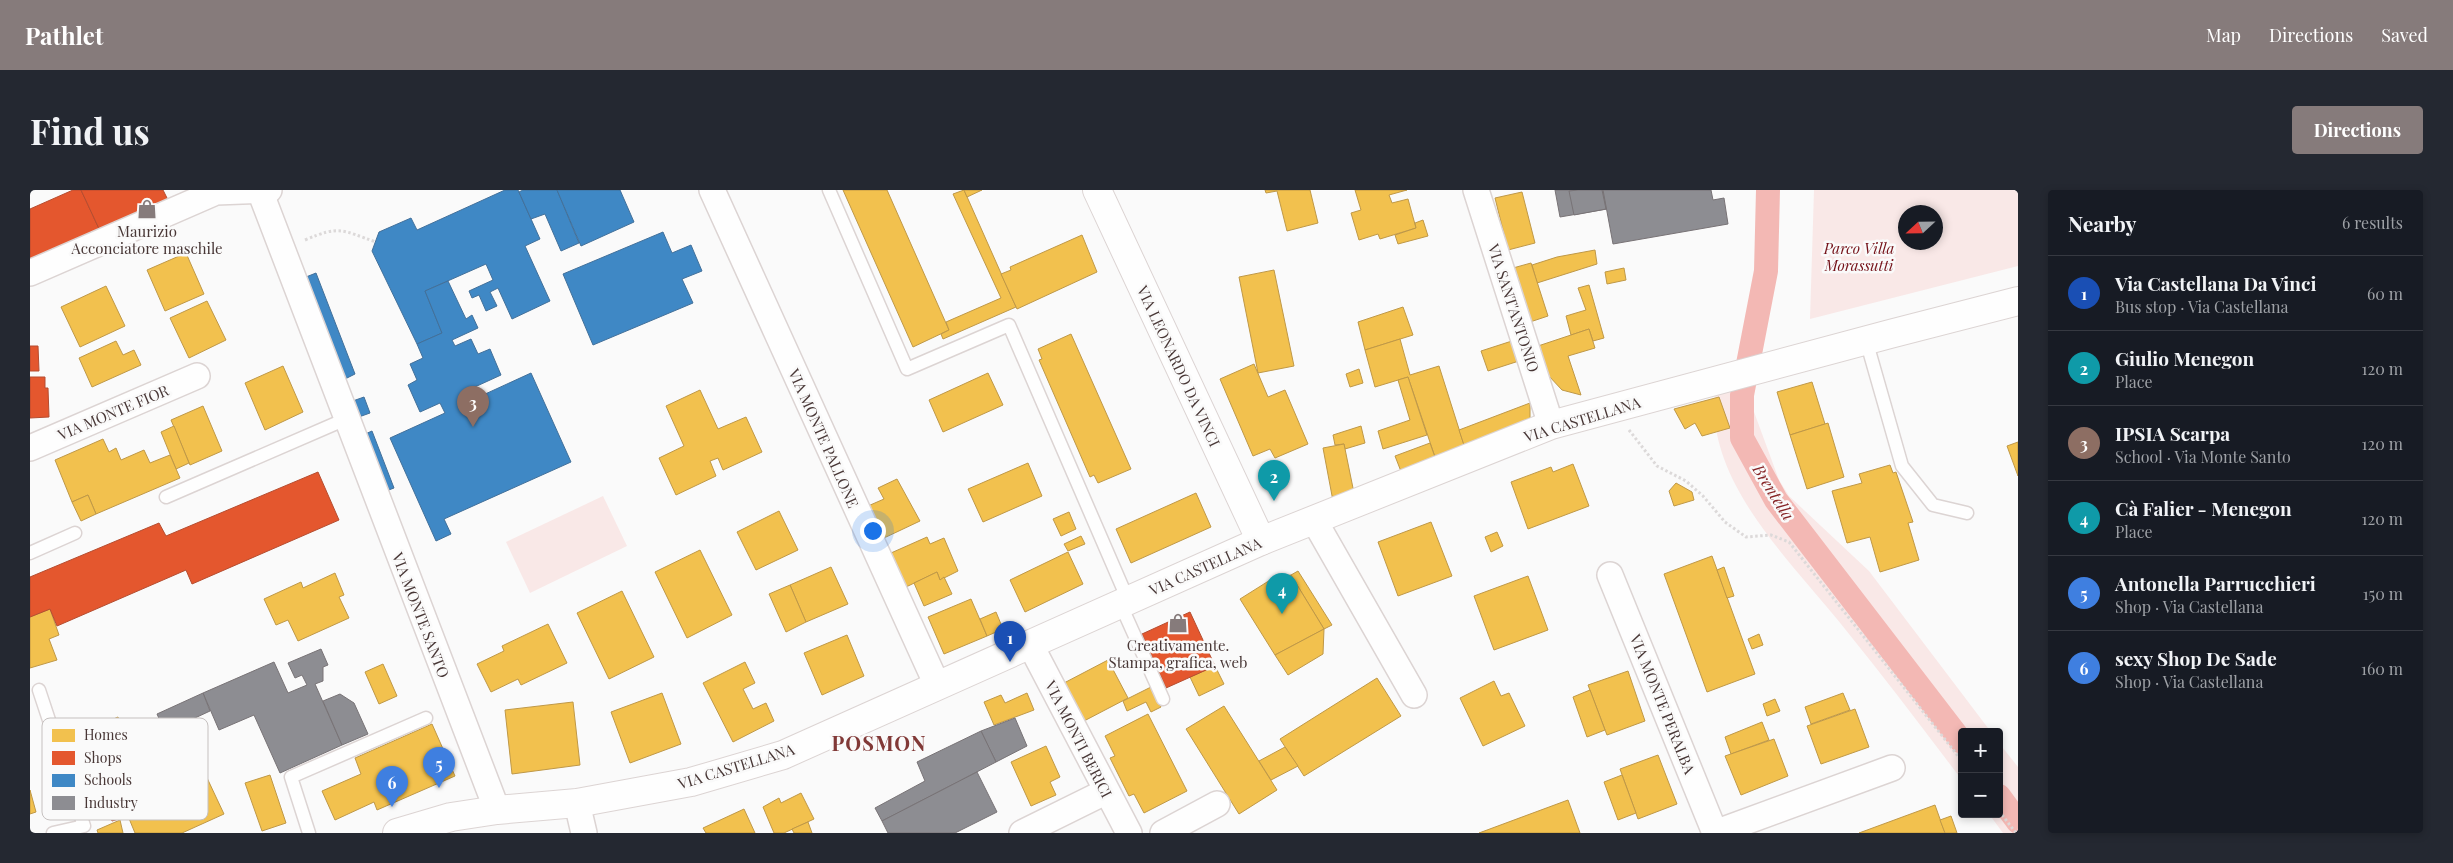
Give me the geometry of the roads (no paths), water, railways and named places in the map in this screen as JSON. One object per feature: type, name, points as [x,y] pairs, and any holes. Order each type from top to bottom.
[{"type":"main road","name":"VIA LEONARDO DA VINCI","points":[[1097,190],[1261,541]]},
{"type":"main road","name":"VIA CASTELLANA","points":[[397,833],[451,817],[497,810],[577,803],[691,782],[783,755],[1261,541],[1551,425],[1866,340],[2018,302]]},
{"type":"street","name":"VIA MONTE PALLONE","points":[[712,190],[937,685]]},
{"type":"street","name":"VIA SANT'ANTONIO","points":[[1476,190],[1551,425]]},
{"type":"street","name":"VIA MONTE SANTO","points":[[265,191],[283,249],[346,419],[497,810]]},
{"type":"street","points":[[30,273],[216,192],[265,191]]},
{"type":"street","name":"VIA MONTE FIOR","points":[[30,448],[197,376]]},
{"type":"street","points":[[1314,520],[1414,695]]},
{"type":"street","name":"VIA MONTE PERALBA","points":[[1610,575],[1715,833],[1892,768]]},
{"type":"street","name":"VIA MONTI BERICI","points":[[1030,644],[1129,833]]},
{"type":"street","points":[[1022,833],[1106,792]]},
{"type":"street","points":[[577,803],[584,833]]},
{"type":"street","points":[[1163,833],[1217,804]]},
{"type":"lane","points":[[829,190],[907,369],[1009,324],[1163,699]]},
{"type":"lane","points":[[1866,340],[1902,466],[1933,505],[1967,513]]},
{"type":"lane","points":[[166,497],[346,419]]},
{"type":"lane","points":[[30,553],[75,534]]},
{"type":"lane","points":[[39,690],[48,718]]},
{"type":"lane","points":[[309,833],[291,777],[426,718]]},
{"type":"lane","points":[[53,833],[84,826],[82,820]]},
{"type":"waterway","name":"Brentella","points":[[1768,190],[1766,271],[1742,395],[1742,438],[1776,500],[1958,737]]},
{"type":"waterway","name":"Brentella","points":[[2003,801],[2018,822]]},
{"type":"place","name":"Maurizio Acconciatore maschile","points":[[147,209]]},
{"type":"place","name":"IPSIA Scarpa","points":[[473,427]]},
{"type":"place","name":"Giulio Menegon","points":[[1274,501]]},
{"type":"place","name":"Cà Falier - Menegon","points":[[1282,614]]},
{"type":"place","name":"Creativamente. Stampa, grafica, web","points":[[1178,623]]},
{"type":"place","name":"Via Castellana Da Vinci","points":[[1010,662]]},
{"type":"place","name":"Antonella Parrucchieri","points":[[439,788]]},
{"type":"place","name":"sexy Shop De Sade","points":[[392,807]]},
{"type":"district","name":"POSMON","points":[[879,742]]},
{"type":"park label","name":"Parco Villa Morassutti","points":[[1859,256]]}]
